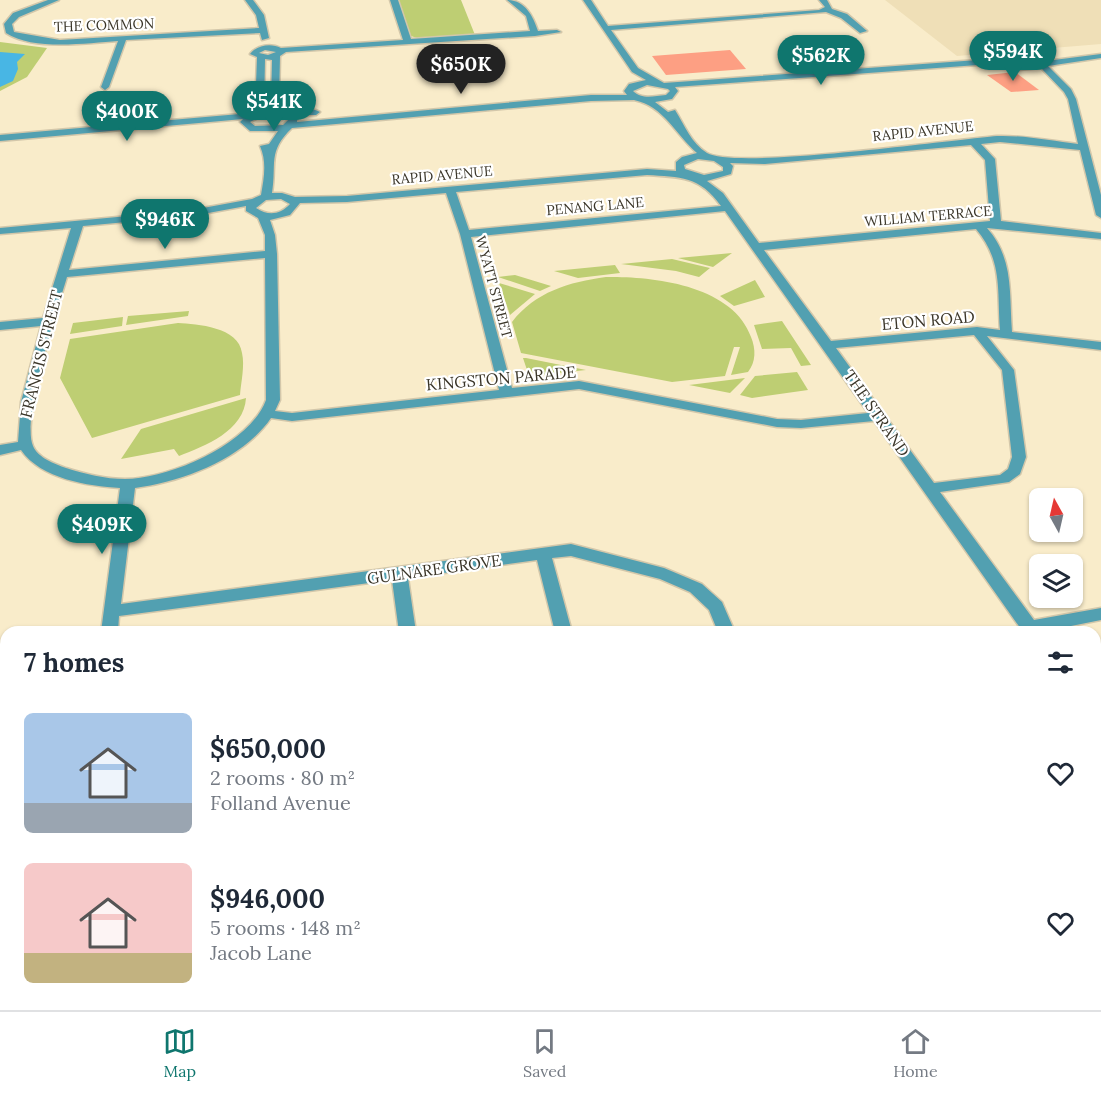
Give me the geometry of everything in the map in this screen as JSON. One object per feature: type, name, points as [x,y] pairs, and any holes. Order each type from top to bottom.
[{"type":"street","name":"THE COMMON","points":[[55,0],[16,15],[8,24],[10,33],[26,38],[60,42],[265,33]]},
{"type":"street","points":[[249,0],[260,15],[265,33],[278,51],[275,102],[285,112],[294,116],[269,154]]},
{"type":"street","points":[[394,0],[408,42]]},
{"type":"street","points":[[511,0],[529,15],[535,34]]},
{"type":"street","points":[[587,0],[635,70],[671,87],[675,122]]},
{"type":"street","points":[[823,0],[829,5],[827,10]]},
{"type":"street","points":[[606,28],[827,10],[844,16],[863,31]]},
{"type":"street","points":[[0,36],[10,33]]},
{"type":"street","points":[[256,210],[266,197],[270,175],[269,154],[262,138],[245,122],[255,114],[265,33]]},
{"type":"street","points":[[261,53],[558,33]]},
{"type":"street","points":[[105,87],[123,39]]},
{"type":"street","points":[[1013,64],[1016,55],[1036,58],[1101,50]]},
{"type":"street","points":[[0,138],[255,114],[662,84],[1013,64],[1044,65],[1101,56]]},
{"type":"street","points":[[1036,58],[1068,91],[1083,147],[1099,193],[1101,215]]},
{"type":"street","points":[[0,145],[286,126],[568,100],[634,97],[648,100],[695,89],[1013,64],[1055,85],[1073,106]]},
{"type":"street","points":[[634,97],[630,94],[635,70]]},
{"type":"street","points":[[648,100],[675,122],[686,139],[705,156]]},
{"type":"street","points":[[682,161],[686,139]]},
{"type":"street","name":"RAPID AVENUE","points":[[647,172],[705,156],[722,160],[765,161],[973,141],[1008,140],[1083,147]]},
{"type":"street","points":[[973,141],[990,159],[996,224]]},
{"type":"street","points":[[719,195],[723,175],[728,166],[722,160]]},
{"type":"street","name":"THE STRAND","points":[[682,161],[681,171],[719,195],[1030,626]]},
{"type":"street","name":"RAPID AVENUE","points":[[294,204],[647,172],[692,176],[723,175],[765,161]]},
{"type":"street","points":[[270,175],[282,196],[294,204],[270,235]]},
{"type":"street","name":"WYATT STREET","points":[[450,190],[465,234],[506,392]]},
{"type":"street","points":[[266,197],[282,196]]},
{"type":"street","name":"PENANG LANE","points":[[465,234],[728,208]]},
{"type":"street","points":[[0,450],[26,445],[44,465],[81,478],[128,484],[152,480],[206,460],[243,441],[269,414],[273,392],[270,235],[256,210]]},
{"type":"street","points":[[0,231],[192,213],[256,210],[284,214]]},
{"type":"street","name":"FRANCIS STREET","points":[[26,445],[23,425],[49,321],[78,224]]},
{"type":"street","name":"WILLIAM TERRACE","points":[[757,247],[996,224],[1101,236]]},
{"type":"street","points":[[978,225],[993,242],[1000,259],[1005,333]]},
{"type":"street","points":[[62,274],[271,254]]},
{"type":"street","points":[[0,326],[49,321]]},
{"type":"street","points":[[930,488],[1004,479],[1015,471],[1019,457],[1008,370],[977,331]]},
{"type":"street","name":"ETON ROAD","points":[[829,345],[977,331],[1101,346]]},
{"type":"street","name":"KINGSTON PARADE","points":[[269,414],[292,417],[579,385],[777,423],[801,424],[877,416]]},
{"type":"street","points":[[110,626],[128,484]]},
{"type":"street","name":"GULNARE GROVE","points":[[112,611],[572,550],[664,574],[686,583],[696,588],[716,606],[724,626]]},
{"type":"street","points":[[543,554],[562,626]]},
{"type":"street","points":[[399,574],[407,626]]},
{"type":"street","points":[[1046,626],[1101,614]]},
{"type":"shaded area","points":[[885,0],[1101,0],[1101,44],[957,56]]},
{"type":"green space","points":[[397,0],[461,0],[475,35],[417,38],[408,35]]},
{"type":"green space","points":[[0,42],[47,48],[27,77],[0,91]]},
{"type":"green space","points":[[732,253],[713,267],[678,258]]},
{"type":"green space","points":[[672,259],[710,268],[699,277],[676,271],[621,264]]},
{"type":"green space","points":[[615,265],[620,273],[578,278],[554,271]]},
{"type":"green space","points":[[515,275],[551,286],[540,291],[498,277]]},
{"type":"green space","points":[[606,277],[646,279],[689,287],[727,306],[741,319],[751,337],[754,355],[751,368],[748,372],[731,375],[740,347],[734,347],[725,376],[672,382],[521,353],[512,322],[531,303],[554,290]]},
{"type":"green space","points":[[755,280],[765,297],[734,306],[720,296]]},
{"type":"green space","points":[[499,283],[535,294],[510,315]]},
{"type":"green space","points":[[189,311],[188,316],[126,325],[128,316]]},
{"type":"green space","points":[[123,317],[122,326],[70,334],[73,323]]},
{"type":"green space","points":[[782,321],[811,365],[801,366],[791,348],[762,349],[754,325]]},
{"type":"green space","points":[[178,323],[206,326],[233,337],[239,344],[243,358],[240,395],[92,438],[60,378],[70,339]]},
{"type":"green space","points":[[523,358],[586,370],[539,375],[527,370]]},
{"type":"green space","points":[[797,372],[808,390],[752,398],[740,395],[755,376]]},
{"type":"green space","points":[[745,378],[730,393],[689,385]]},
{"type":"green space","points":[[246,398],[244,410],[238,420],[222,436],[211,442],[179,456],[174,449],[121,459],[141,429]]},
{"type":"water","points":[[0,52],[25,54],[17,62],[18,69],[13,81],[0,87]]},
{"type":"building","points":[[730,50],[746,69],[666,75],[652,56]]},
{"type":"building","points":[[1015,72],[1039,90],[1011,92],[987,75]]}]
